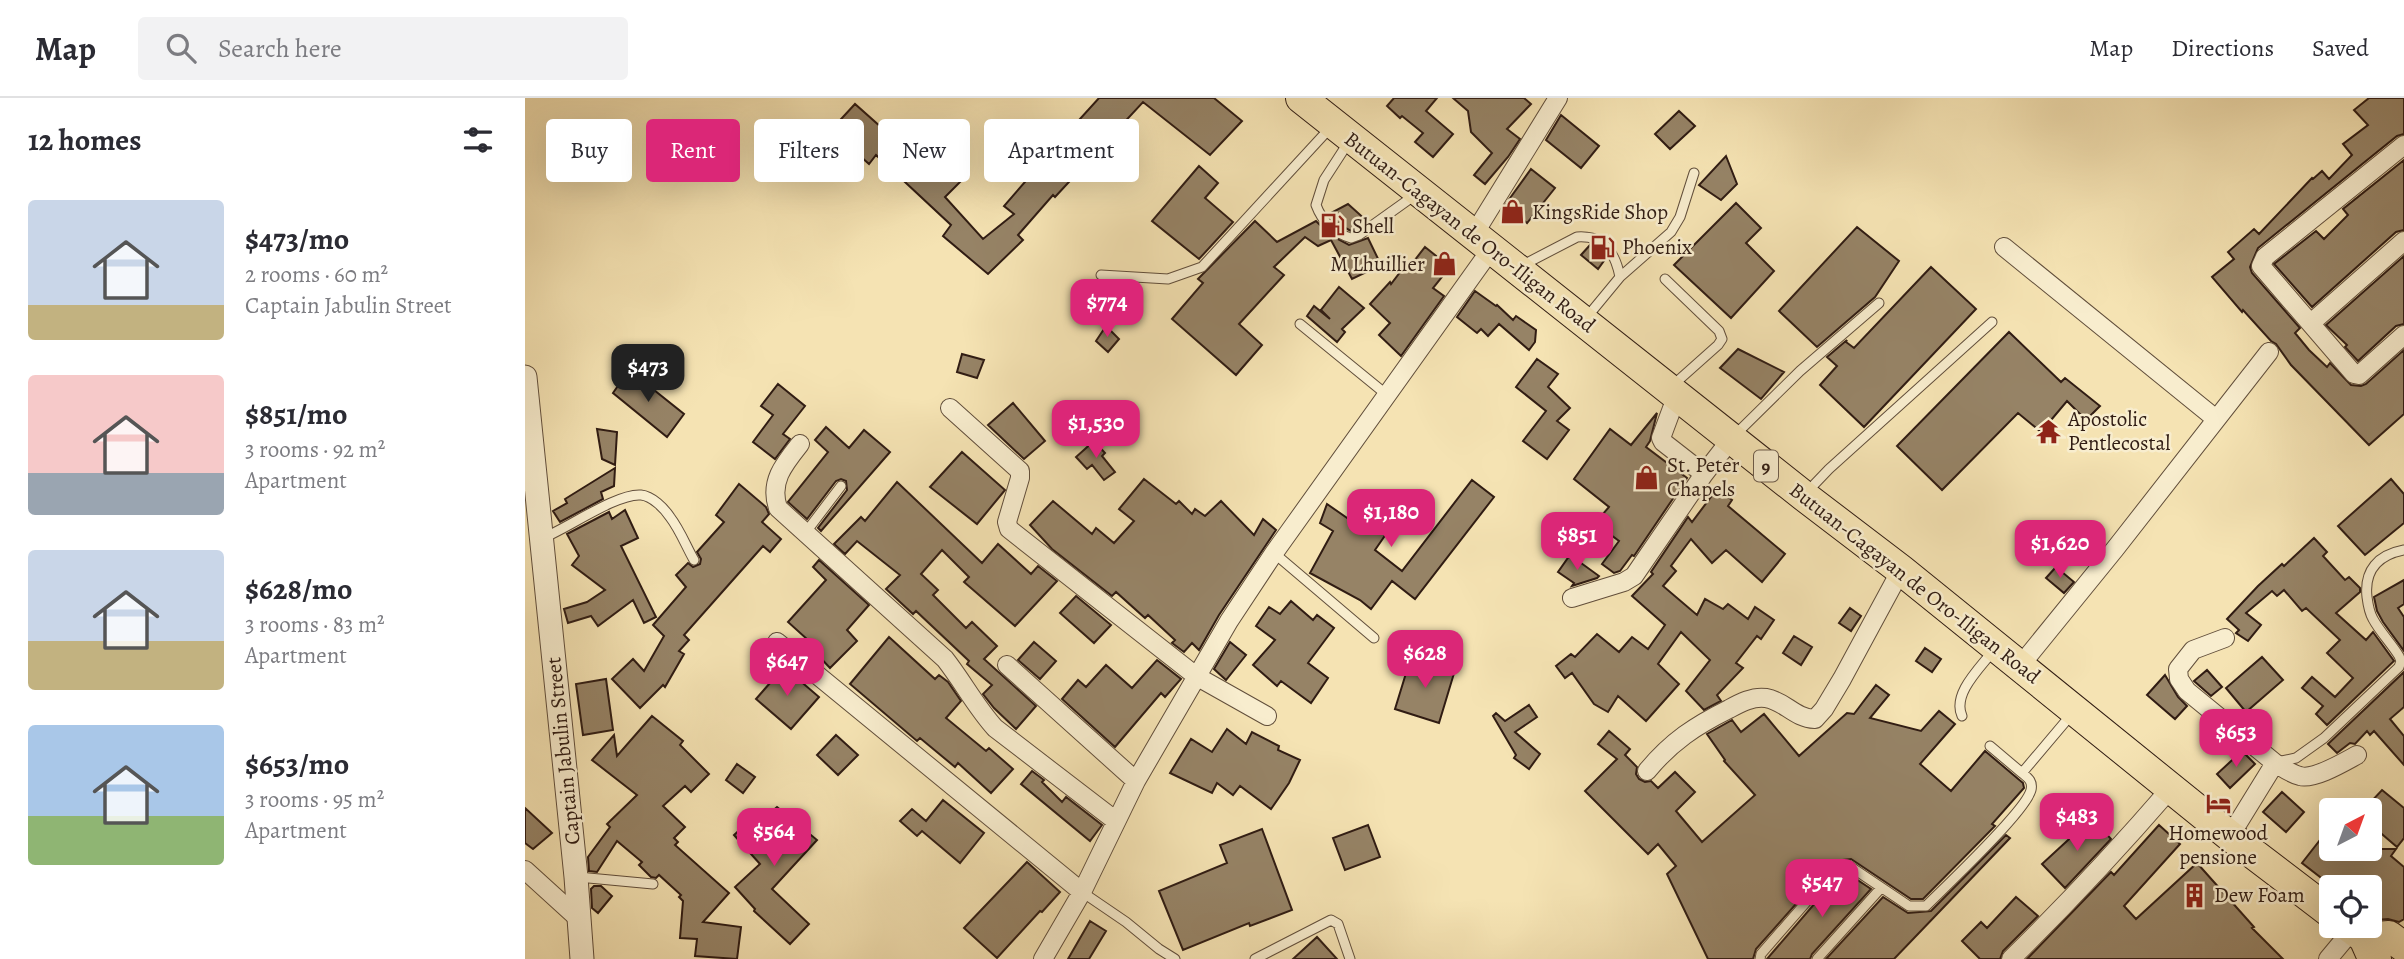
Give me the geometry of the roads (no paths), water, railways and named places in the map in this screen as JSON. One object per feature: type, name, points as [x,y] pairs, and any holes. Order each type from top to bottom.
[{"type":"highway","name":"Butuan-Cagayan de Oro-Iligan Road","points":[[1301,98],[1901,570],[2230,835],[2319,899]]},
{"type":"street","points":[[1043,959],[1082,892],[1136,781],[1195,676],[1274,554],[1387,396],[1483,241],[1558,98]]},
{"type":"street","points":[[2404,145],[2262,262],[2263,271],[2311,323],[2348,370],[2359,375],[2404,335]]},
{"type":"street","points":[[2311,323],[2404,241]]},
{"type":"street","points":[[2004,247],[2216,419]]},
{"type":"street","points":[[2019,666],[2115,549],[2269,352]]},
{"type":"street","name":"Captain Jabulin Street","points":[[525,377],[582,959]]},
{"type":"street","points":[[1673,392],[1661,438],[1705,474]]},
{"type":"street","points":[[950,408],[1020,471],[1007,522],[1009,529],[1195,676],[1268,716]]},
{"type":"street","points":[[1572,598],[1624,582],[1634,576],[1732,438]]},
{"type":"street","points":[[800,444],[782,466],[774,495],[778,508],[946,659],[980,711],[995,727],[1116,821]]},
{"type":"street","points":[[1647,771],[1665,750],[1688,731],[1751,699],[1766,698],[1784,705],[1804,718],[1815,719],[1842,679],[1901,570]]},
{"type":"street","points":[[2225,638],[2193,650],[2178,669],[2179,679],[2197,700],[2275,763],[2299,776],[2307,777],[2332,768],[2357,755]]},
{"type":"street","points":[[777,642],[1082,892]]},
{"type":"street","points":[[1007,665],[1136,781]]},
{"type":"street","points":[[2230,835],[2275,763]]},
{"type":"street","points":[[2011,959],[2097,871],[2171,788]]},
{"type":"street","points":[[525,870],[580,920]]},
{"type":"street","points":[[2328,959],[2369,938]]},
{"type":"lane","points":[[1342,131],[1316,205],[1323,220],[1337,232],[1351,238],[1359,235],[1419,192]]},
{"type":"lane","points":[[1101,275],[1168,279],[1202,267],[1342,131]]},
{"type":"lane","points":[[1583,322],[1620,277],[1671,232],[1681,217],[1694,173]]},
{"type":"lane","points":[[1518,268],[1577,237],[1584,236],[1598,240],[1610,248],[1620,277]]},
{"type":"lane","points":[[1665,279],[1719,331],[1722,339],[1673,392]]},
{"type":"lane","points":[[1732,438],[1800,371],[1879,303]]},
{"type":"lane","points":[[1804,496],[1829,469],[1992,322]]},
{"type":"lane","points":[[1300,324],[1387,396]]},
{"type":"lane","points":[[806,532],[841,486]]},
{"type":"lane","points":[[541,538],[617,500],[632,495],[645,495],[659,504],[670,517],[694,560]]},
{"type":"lane","points":[[2275,763],[2296,758],[2323,738],[2399,667],[2399,656],[2369,611],[2367,578],[2370,569],[2377,562],[2404,550]]},
{"type":"lane","points":[[1274,554],[1374,638]]},
{"type":"lane","points":[[1962,716],[1958,708],[1959,698],[1996,647]]},
{"type":"lane","points":[[2022,773],[2076,711]]},
{"type":"lane","points":[[1760,959],[1761,954],[1836,868],[1848,865],[1909,906],[1926,906],[2000,830],[2029,795],[2031,780],[1990,746]]},
{"type":"lane","points":[[576,877],[653,884]]},
{"type":"lane","points":[[1817,959],[1881,888]]},
{"type":"lane","points":[[1082,892],[1175,959]]},
{"type":"lane","points":[[1255,959],[1331,920],[1338,924],[1350,959]]},
{"type":"place","name":"KingsRide Shop","points":[[1512,212]]},
{"type":"place","name":"Shell","points":[[1332,226]]},
{"type":"place","name":"Phoenix","points":[[1602,247]]},
{"type":"place","name":"M Lhuillier","points":[[1445,264]]},
{"type":"place","name":"Apostolic Pentlecostal","points":[[2048,431]]},
{"type":"place","name":"St. Peter Chapels","points":[[1647,477]]},
{"type":"place","name":"Homewood pensione","points":[[2218,804]]},
{"type":"place","name":"Dew Foam","points":[[2194,895]]}]
